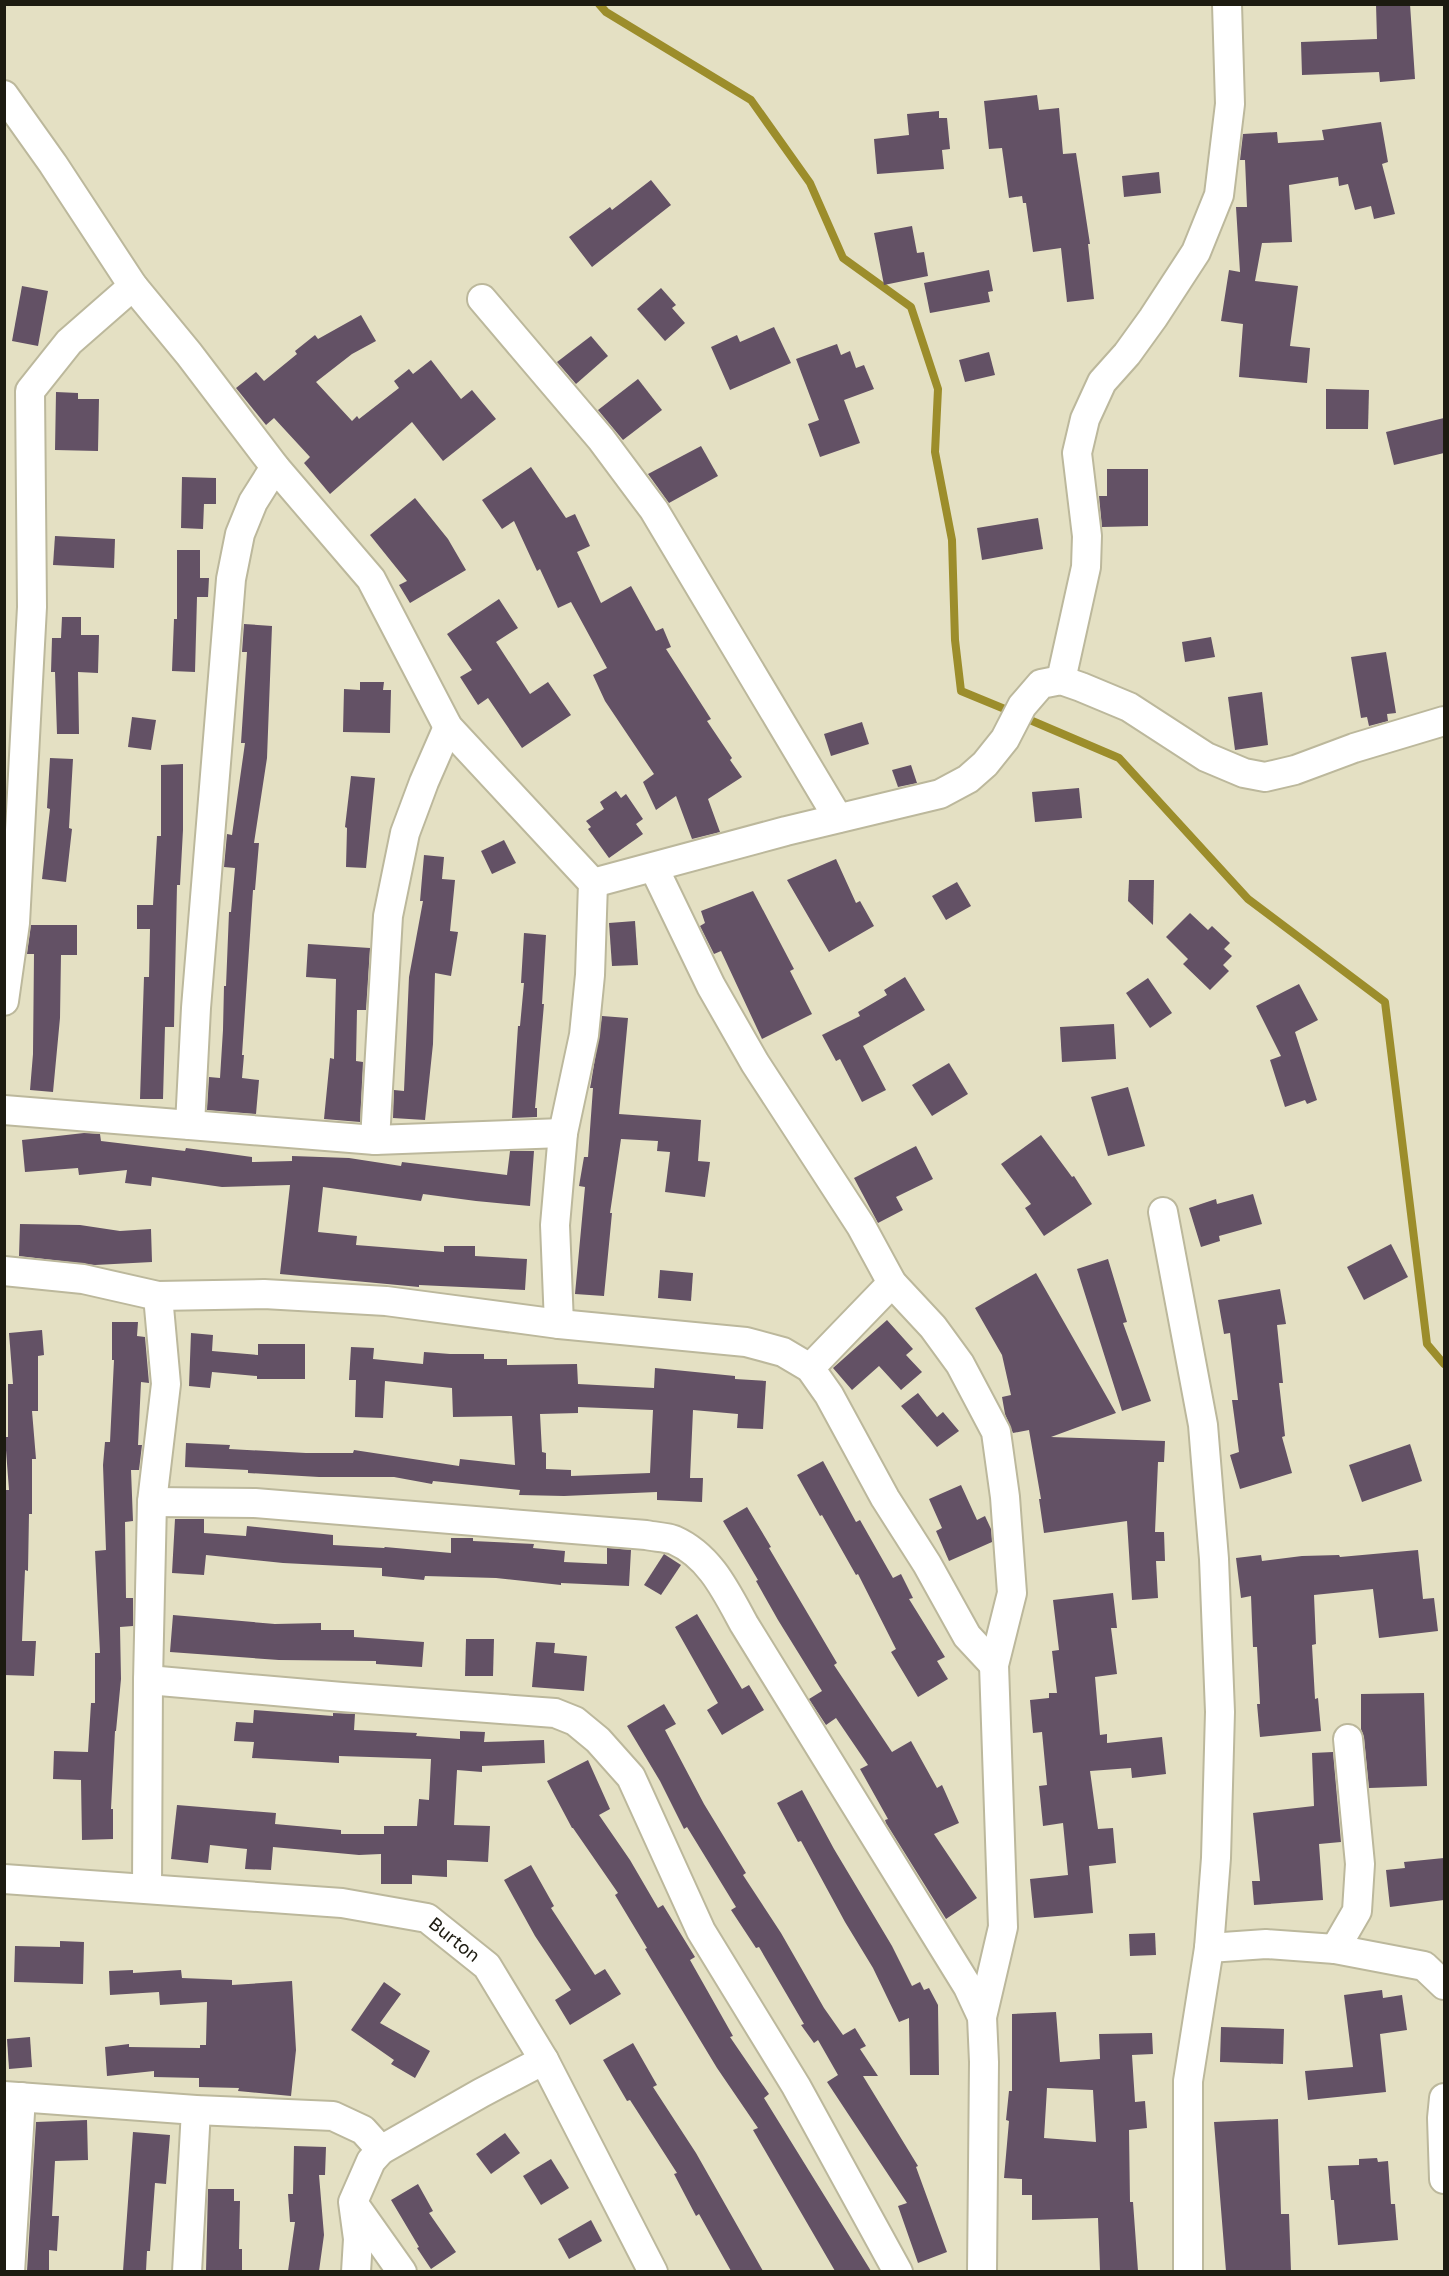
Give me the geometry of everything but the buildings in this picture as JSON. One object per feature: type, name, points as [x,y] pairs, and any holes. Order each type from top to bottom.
[{"type":"street","points":[[1061,680],[1086,567],[1087,536],[1077,453],[1085,419],[1102,382],[1127,354],[1196,252],[1219,195],[1230,104],[1227,4]]},
{"type":"street","points":[[4,95],[133,286],[189,354],[275,467],[371,579],[448,727],[593,883],[590,975],[584,1035],[563,1133],[555,1225],[559,1324]]},
{"type":"street","points":[[4,1001],[15,923],[32,607],[30,391],[69,342],[133,286]]},
{"type":"street","points":[[482,298],[601,439],[654,510],[838,818]]},
{"type":"street","points":[[190,1125],[196,1008],[231,579],[240,534],[253,502],[275,467]]},
{"type":"street","points":[[593,883],[838,818],[940,794],[968,779],[985,764],[1005,739],[1022,706],[1041,684],[1061,680],[1129,707],[1206,758],[1244,773],[1265,777],[1295,770],[1354,748],[1444,721]]},
{"type":"street","points":[[375,1140],[388,916],[405,833],[448,727]]},
{"type":"street","points":[[654,868],[711,986],[755,1063],[861,1226],[892,1283],[933,1327],[960,1364],[996,1432],[1005,1497],[1012,1593],[994,1665],[1003,1927],[982,2017],[984,2074],[982,2271]]},
{"type":"street","points":[[4,1110],[375,1140],[563,1133]]},
{"type":"street","points":[[1163,1212],[1203,1425],[1214,1559],[1220,1712],[1215,1858],[1209,1948],[1188,2081],[1188,2271]]},
{"type":"street","points":[[4,1271],[83,1279],[158,1296],[264,1294],[386,1301],[559,1324],[746,1342],[783,1352],[810,1368],[829,1395],[885,1498],[927,1564],[967,1636],[994,1665]]},
{"type":"street","points":[[810,1368],[892,1283]]},
{"type":"street","points":[[147,1888],[152,1502],[166,1384],[158,1296]]},
{"type":"street","points":[[152,1502],[255,1503],[646,1535],[672,1539],[698,1554],[721,1582],[800,1715],[968,1987],[982,2017]]},
{"type":"street","points":[[148,1680],[555,1713],[575,1721],[597,1740],[631,1777],[701,1931],[796,2086],[898,2271]]},
{"type":"street","points":[[1335,1949],[1357,1911],[1360,1863],[1348,1739]]},
{"type":"street","name":"Burton","points":[[4,1879],[342,1903],[427,1918],[487,1966],[544,2060],[653,2271]]},
{"type":"street","points":[[1209,1948],[1266,1944],[1335,1949],[1424,1966],[1444,1984]]},
{"type":"street","points":[[356,2271],[358,2239],[353,2202],[371,2161],[381,2150],[544,2060]]},
{"type":"street","points":[[10,2271],[13,2097],[196,2110],[333,2116],[363,2130],[381,2150]]},
{"type":"street","points":[[1444,2098],[1442,2118],[1444,2179]]},
{"type":"street","points":[[187,2271],[196,2110]]},
{"type":"street","points":[[353,2202],[402,2271]]},
{"type":"waterway","points":[[599,4],[606,12],[751,100],[810,183],[843,258],[911,307],[938,389],[935,452],[952,540],[955,640],[961,691],[1012,712]]},
{"type":"waterway","points":[[1023,717],[1119,758],[1248,899],[1385,1002],[1427,1344],[1444,1364]]}]
